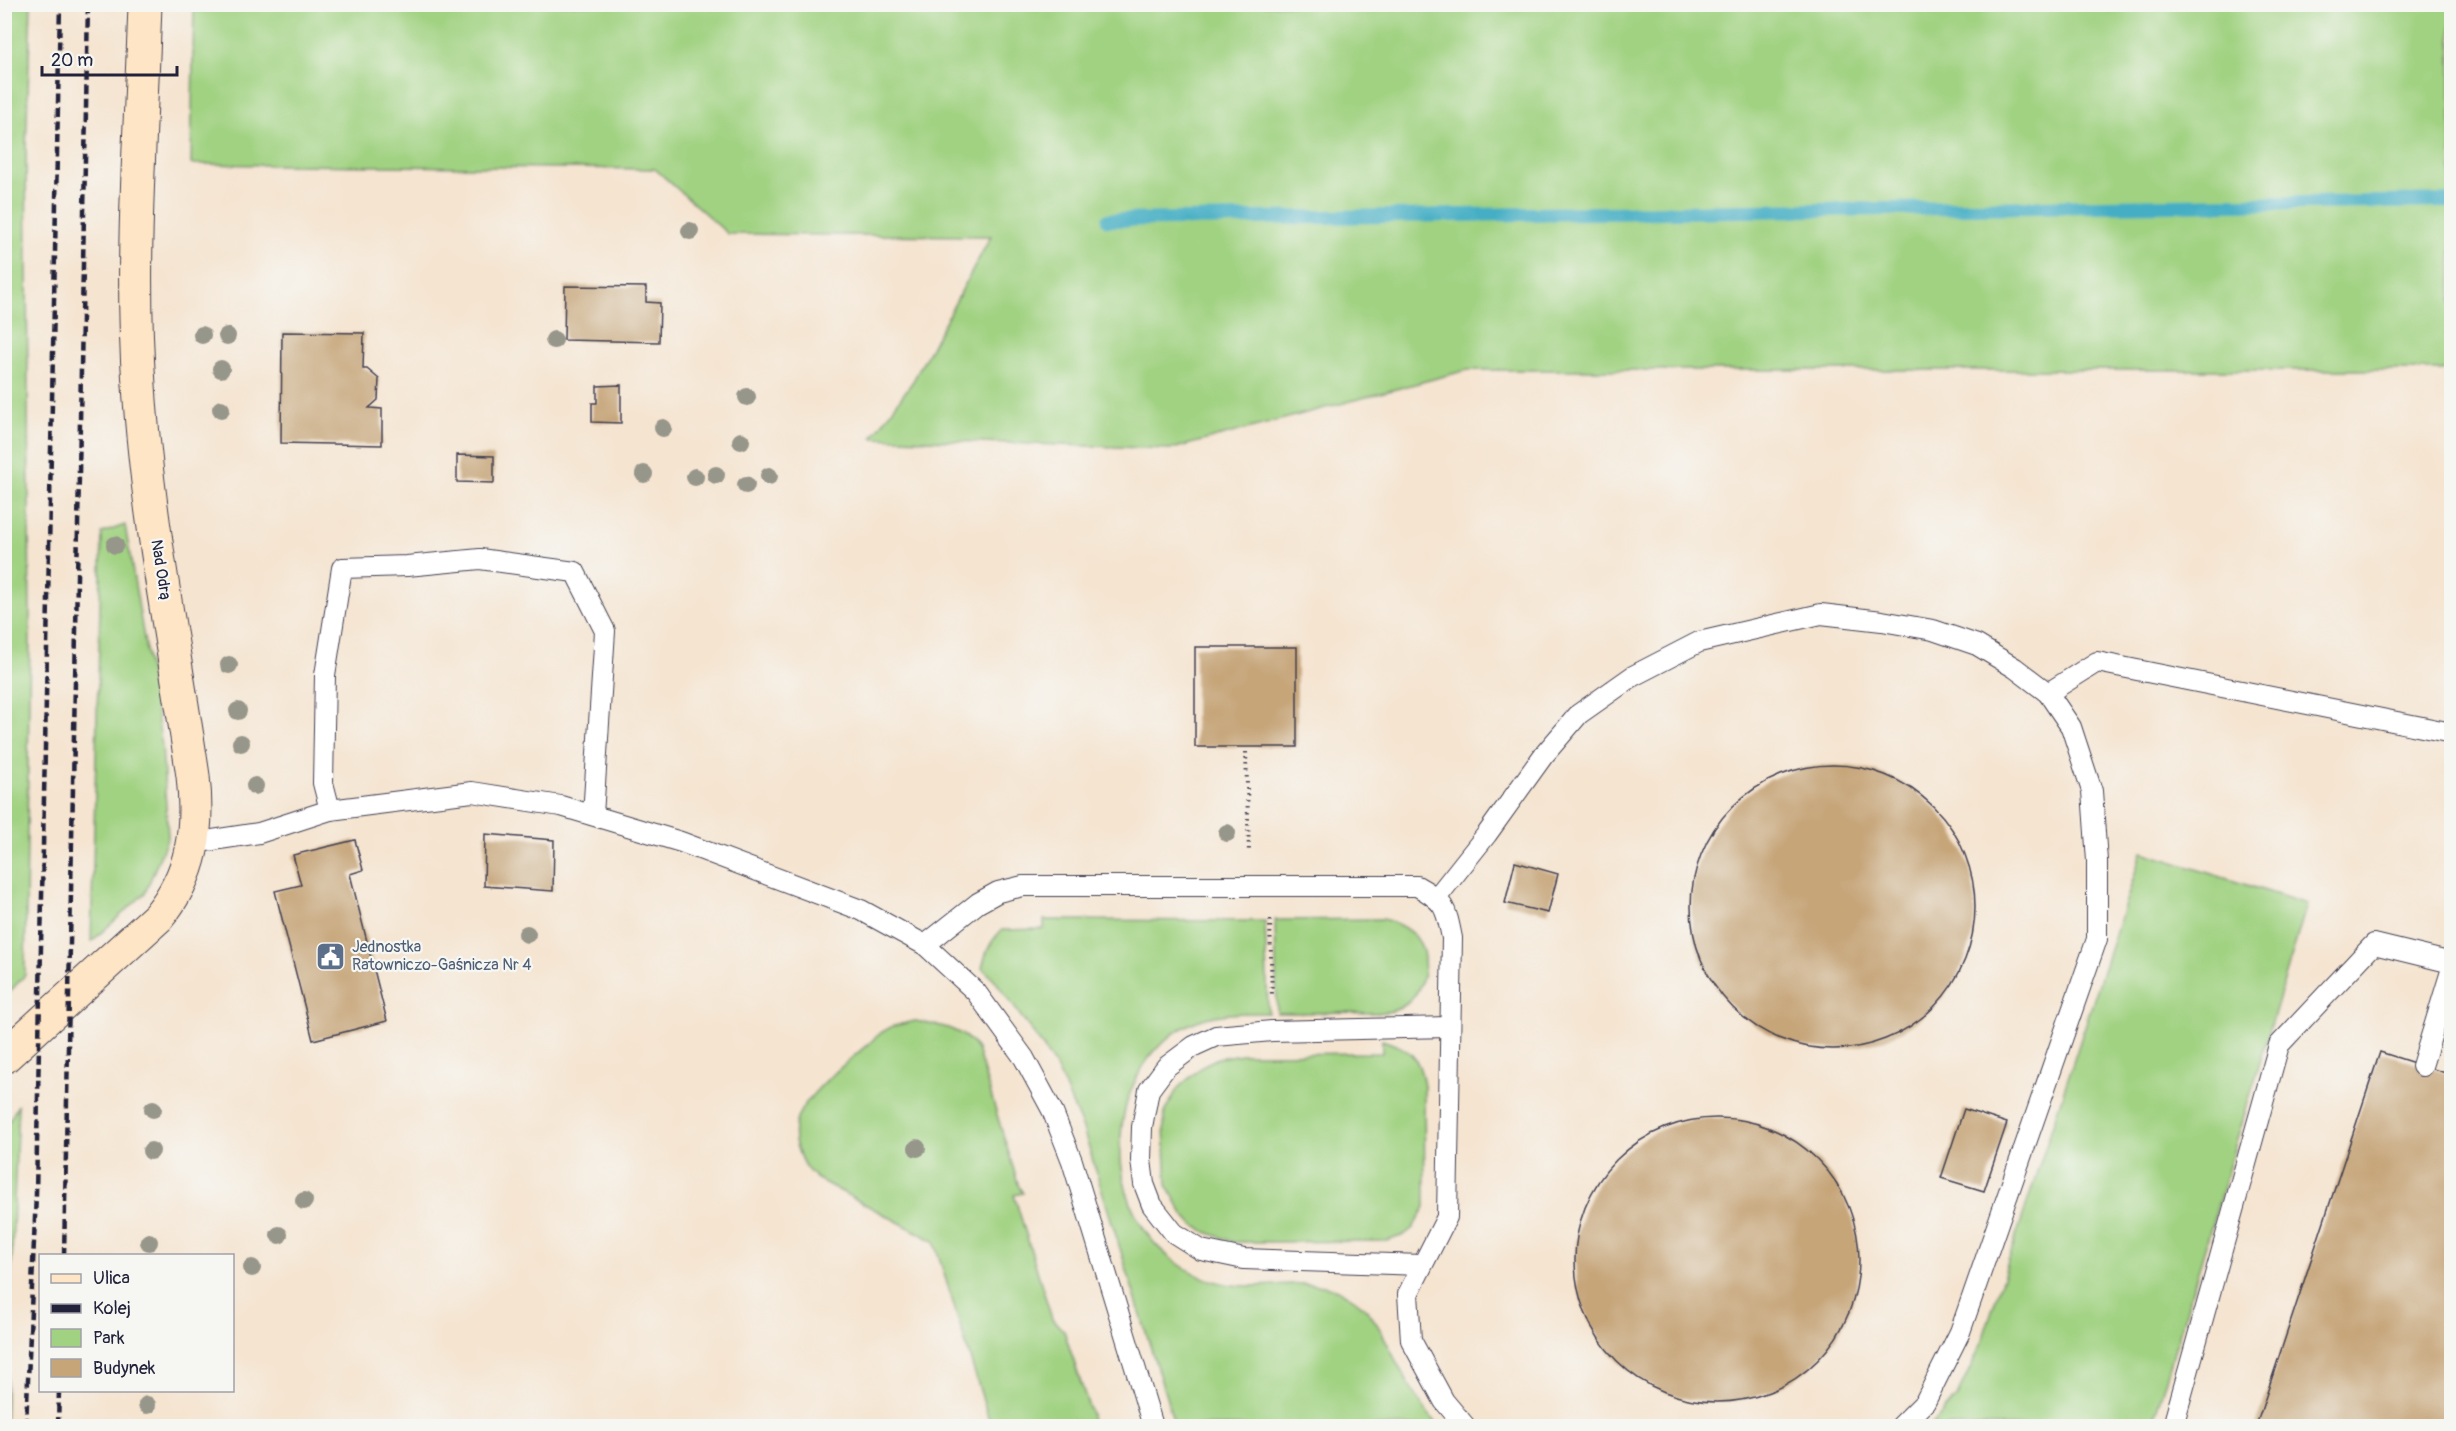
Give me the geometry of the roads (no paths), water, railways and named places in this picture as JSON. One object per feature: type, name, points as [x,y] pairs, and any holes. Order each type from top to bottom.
[{"type":"street","name":"Nad Odrą","points":[[4,1057],[158,917],[179,887],[193,843],[196,821],[195,794],[150,500],[138,383],[138,229],[145,4]]},
{"type":"lane","points":[[330,810],[323,783],[325,675],[342,568],[407,566],[480,559],[575,572],[605,631],[593,815]]},
{"type":"lane","points":[[1437,897],[1487,834],[1543,756],[1579,714],[1633,676],[1699,642],[1821,614],[1882,621],[1933,630],[1977,645],[2015,668],[2048,693],[2071,727],[2092,791],[2097,861],[2097,939],[1960,1332],[1925,1402],[1901,1426]]},
{"type":"lane","points":[[2048,693],[2097,662],[2451,733]]},
{"type":"lane","points":[[193,843],[259,833],[330,810],[472,792],[561,806],[718,855],[861,910],[926,945],[976,992],[1024,1058],[1052,1110],[1072,1161],[1153,1426]]},
{"type":"lane","points":[[926,945],[978,903],[998,892],[1023,886],[1417,886],[1437,897],[1447,914],[1452,938],[1447,1217],[1408,1294],[1411,1340],[1444,1401],[1465,1426]]},
{"type":"lane","points":[[2173,1426],[2279,1045],[2374,944],[2451,963]]},
{"type":"lane","points":[[2422,1066],[2451,968]]},
{"type":"lane","points":[[1422,1266],[1244,1260],[1201,1251],[1174,1233],[1152,1205],[1144,1184],[1141,1160],[1142,1127],[1149,1090],[1166,1066],[1194,1046],[1216,1036],[1272,1031],[1449,1028]]},
{"type":"waterway","points":[[1108,220],[2452,201]]},
{"type":"railway","points":[[26,1426],[36,1194],[60,4]]},
{"type":"railway","points":[[64,1254],[88,4]]},
{"type":"railway","points":[[58,1426],[59,1392]]},
{"type":"place","name":"Jednostka Ratowniczo-Gaśnicza Nr 4","points":[[331,956]]}]
